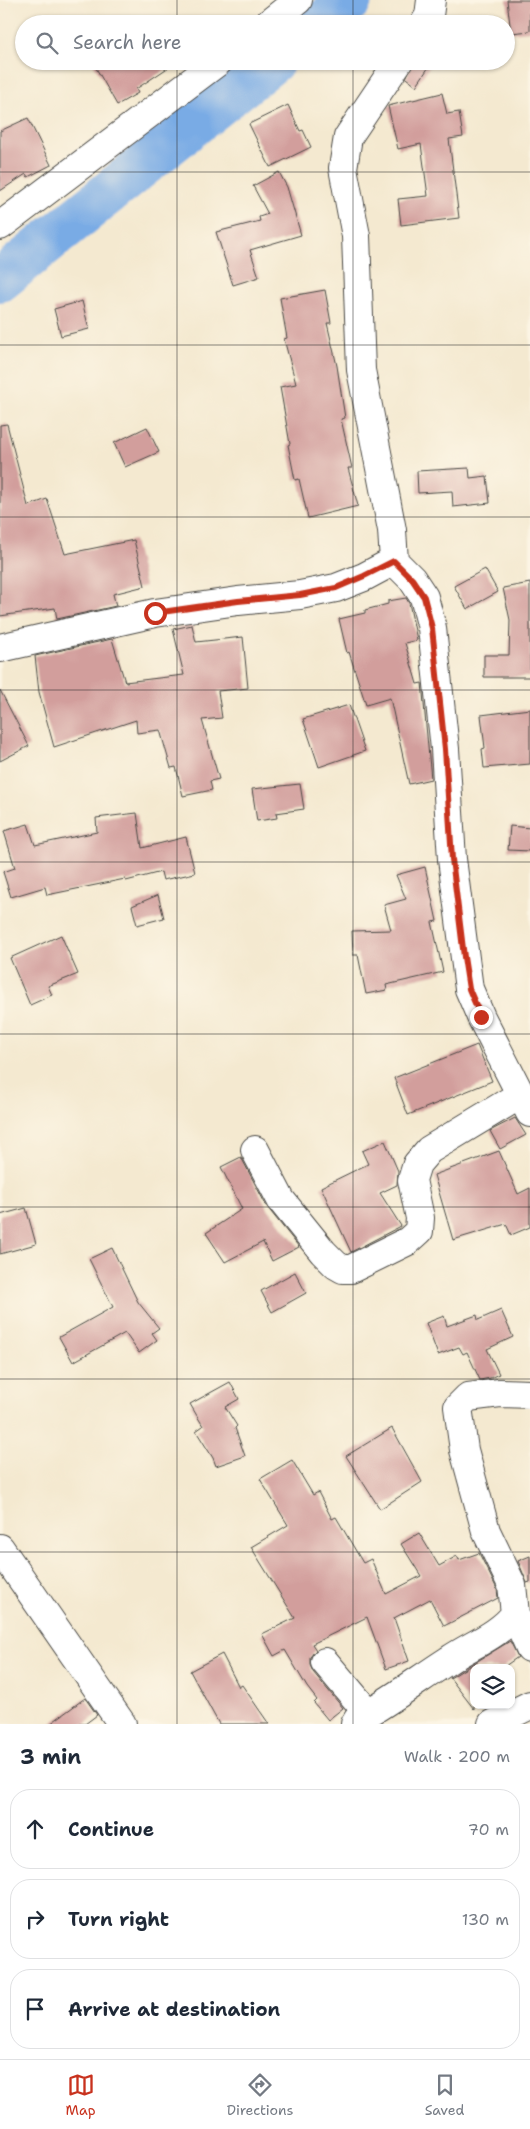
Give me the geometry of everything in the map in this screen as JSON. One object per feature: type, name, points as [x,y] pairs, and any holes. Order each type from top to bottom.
[{"type":"street","points":[[279,15],[298,0]]},
{"type":"street","points":[[429,15],[431,0]]},
{"type":"street","points":[[0,226],[207,70]]},
{"type":"street","points":[[254,1150],[281,1200],[322,1252],[336,1265],[343,1269],[351,1269],[408,1241],[420,1231],[420,1218],[412,1180],[417,1164],[429,1150],[525,1104],[469,989],[453,869],[445,749],[432,628],[424,597],[412,579],[394,561],[392,530],[361,370],[356,236],[343,168],[348,136],[393,70]]},
{"type":"street","points":[[0,648],[155,613],[238,601],[300,595],[336,588],[394,561]]},
{"type":"street","points":[[530,1394],[500,1393],[468,1397],[458,1407],[464,1450],[486,1531],[512,1585],[515,1614],[530,1648]]},
{"type":"street","points":[[0,1548],[122,1724]]},
{"type":"street","points":[[325,1662],[362,1718],[392,1700],[449,1660],[499,1630],[515,1614]]},
{"type":"street","points":[[492,1724],[530,1705]]},
{"type":"building","points":[[507,0],[530,0],[530,31],[515,33],[515,15],[509,15]]},
{"type":"building","points":[[97,70],[164,70],[136,89],[138,93],[117,105]]},
{"type":"building","points":[[410,70],[427,70],[416,86],[406,78]]},
{"type":"building","points":[[442,93],[447,114],[459,112],[463,137],[449,139],[459,218],[401,225],[398,199],[428,196],[421,144],[398,149],[388,106]]},
{"type":"building","points":[[288,105],[300,131],[303,130],[311,147],[270,167],[249,124]]},
{"type":"building","points":[[28,118],[51,165],[28,177],[26,174],[0,191],[0,131]]},
{"type":"building","points":[[279,172],[287,187],[301,235],[250,250],[259,277],[233,285],[216,232],[260,221],[259,217],[268,214],[253,186]]},
{"type":"building","points":[[325,290],[331,323],[327,323],[337,366],[345,418],[341,419],[352,468],[348,468],[358,506],[308,518],[299,479],[295,480],[280,387],[296,384],[284,339],[287,338],[280,298]]},
{"type":"building","points":[[82,301],[89,329],[61,336],[54,309]]},
{"type":"building","points":[[7,424],[28,506],[47,499],[65,554],[134,540],[145,586],[113,594],[116,606],[57,619],[55,608],[0,616],[0,425]]},
{"type":"building","points":[[147,427],[159,452],[125,467],[114,443]]},
{"type":"building","points":[[469,468],[470,478],[487,476],[490,503],[453,507],[452,491],[418,493],[417,471]]},
{"type":"building","points":[[485,569],[498,592],[467,609],[454,586]]},
{"type":"building","points":[[530,583],[530,677],[484,677],[484,655],[509,655],[510,620],[503,588]]},
{"type":"building","points":[[406,598],[409,603],[417,640],[405,643],[417,684],[422,683],[431,779],[409,784],[390,698],[366,705],[349,652],[347,653],[339,619],[365,613],[365,610],[388,604],[388,601]]},
{"type":"building","points":[[192,625],[196,642],[243,637],[248,688],[218,691],[222,718],[202,720],[219,779],[210,781],[212,790],[183,796],[176,767],[171,768],[160,730],[137,733],[136,720],[54,747],[39,692],[35,656],[112,639],[125,682],[184,675],[173,629]]},
{"type":"building","points":[[0,690],[29,746],[0,761]]},
{"type":"building","points":[[349,705],[365,751],[319,767],[303,719]]},
{"type":"building","points":[[530,709],[530,764],[484,768],[482,749],[485,748],[481,715]]},
{"type":"building","points":[[300,784],[304,809],[276,813],[277,818],[257,821],[252,789]]},
{"type":"building","points":[[137,813],[142,848],[186,837],[195,873],[163,880],[161,872],[126,881],[125,879],[47,895],[45,887],[11,897],[3,872],[15,868],[4,831],[28,824],[35,845],[97,832],[96,818]]},
{"type":"building","points":[[510,826],[530,828],[530,851],[508,850]]},
{"type":"building","points":[[425,867],[437,921],[432,922],[443,972],[386,985],[387,990],[366,994],[358,955],[353,955],[352,931],[391,930],[384,905],[406,899],[396,875]]},
{"type":"building","points":[[158,895],[164,918],[137,925],[132,906]]},
{"type":"building","points":[[61,935],[78,974],[48,986],[52,995],[30,1005],[10,958]]},
{"type":"building","points":[[477,1045],[492,1081],[408,1115],[394,1078]]},
{"type":"building","points":[[515,1118],[526,1135],[500,1149],[490,1131]]},
{"type":"building","points":[[385,1141],[398,1171],[397,1185],[380,1193],[401,1226],[351,1252],[321,1187],[368,1164],[362,1151]]},
{"type":"building","points":[[499,1151],[518,1194],[530,1188],[530,1227],[511,1235],[506,1224],[453,1240],[434,1175]]},
{"type":"building","points":[[241,1157],[267,1207],[299,1247],[272,1261],[263,1242],[225,1262],[206,1233],[242,1209],[221,1167]]},
{"type":"building","points":[[26,1208],[36,1244],[0,1254],[0,1215]]},
{"type":"building","points":[[112,1248],[138,1302],[159,1328],[152,1333],[157,1340],[139,1353],[125,1333],[73,1362],[59,1337],[113,1307],[89,1259]]},
{"type":"building","points":[[295,1272],[306,1293],[272,1312],[261,1291]]},
{"type":"building","points":[[501,1310],[513,1337],[487,1349],[499,1374],[480,1380],[467,1352],[463,1354],[459,1347],[438,1355],[426,1323],[444,1316],[447,1326],[477,1315],[478,1320]]},
{"type":"building","points":[[230,1382],[239,1399],[225,1407],[237,1426],[235,1428],[245,1456],[216,1466],[196,1431],[203,1426],[190,1404]]},
{"type":"building","points":[[392,1428],[422,1482],[380,1509],[346,1456]]},
{"type":"building","points":[[292,1460],[313,1495],[318,1492],[332,1519],[336,1517],[363,1563],[371,1559],[386,1594],[421,1576],[401,1544],[419,1533],[439,1566],[457,1556],[459,1560],[479,1553],[497,1589],[498,1598],[444,1626],[430,1599],[394,1618],[409,1661],[386,1669],[367,1617],[312,1644],[316,1650],[310,1657],[310,1665],[313,1672],[343,1708],[328,1720],[314,1703],[317,1700],[285,1650],[274,1656],[262,1634],[295,1618],[251,1547],[288,1525],[260,1479]]},
{"type":"building","points":[[530,1556],[530,1582],[527,1583],[518,1561]]},
{"type":"building","points":[[510,1641],[518,1657],[508,1664],[473,1664]]},
{"type":"building","points":[[222,1654],[239,1687],[242,1685],[269,1724],[219,1724],[190,1671]]},
{"type":"building","points":[[470,1666],[470,1704],[450,1678]]},
{"type":"building","points":[[85,1698],[97,1715],[85,1724],[50,1724]]},
{"type":"waterway","points":[[331,15],[350,0]]},
{"type":"waterway","points":[[0,280],[262,70]]},
{"type":"route","points":[[155,613],[238,601],[300,595],[336,588],[394,561],[412,579],[424,597],[432,628],[445,749],[452,859],[464,957],[469,989],[481,1017]]}]
